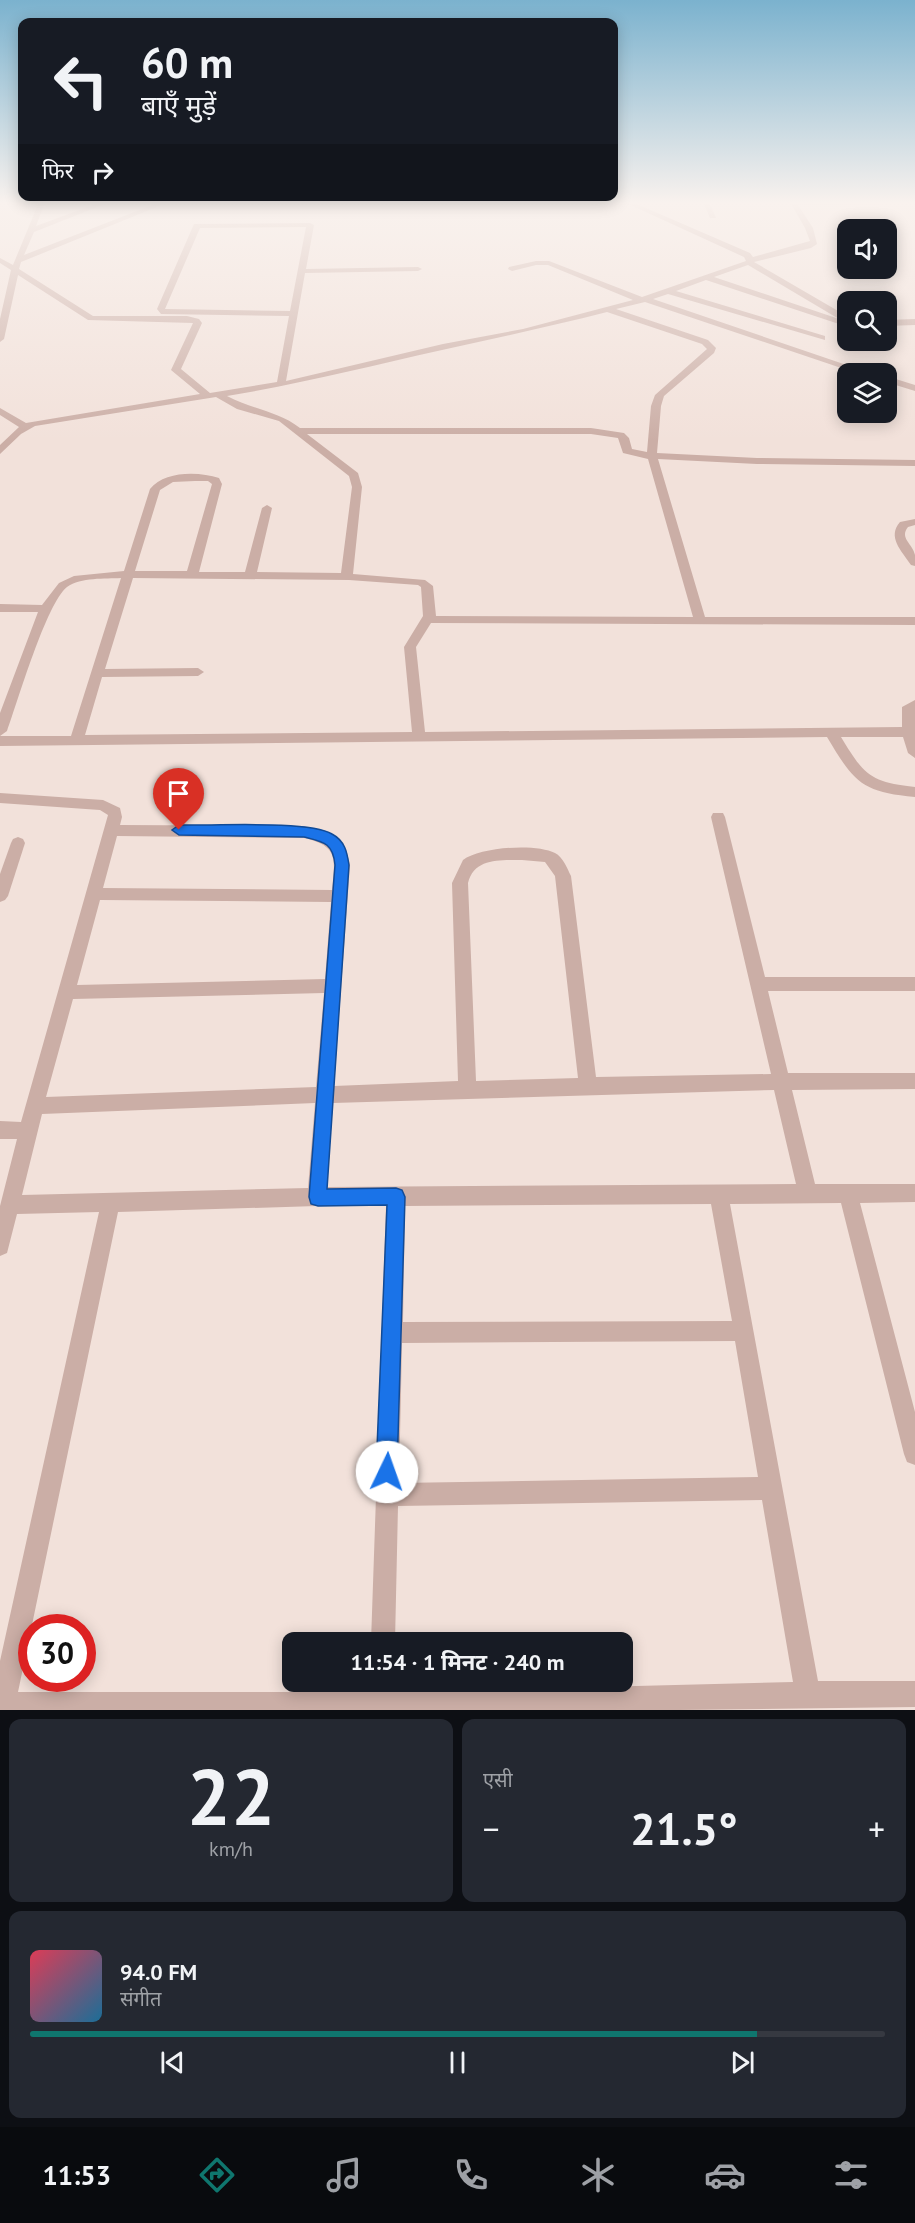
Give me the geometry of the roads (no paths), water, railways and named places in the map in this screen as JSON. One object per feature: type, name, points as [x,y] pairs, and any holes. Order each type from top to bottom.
[{"type":"street","points":[[0,339],[13,282]]},
{"type":"street","points":[[41,282],[91,318],[196,321],[198,323],[176,370],[213,396],[240,407],[278,416],[349,470],[356,480],[346,571],[349,577]]},
{"type":"street","points":[[173,282],[161,309],[164,312],[293,314]]},
{"type":"street","points":[[281,384],[300,282]]},
{"type":"street","points":[[598,282],[837,363]]},
{"type":"street","points":[[0,451],[25,427],[40,422],[281,384],[442,347],[524,331],[643,299],[696,282]]},
{"type":"street","points":[[720,282],[837,320]]},
{"type":"street","points":[[785,282],[837,316]]},
{"type":"street","points":[[668,291],[822,338]]},
{"type":"street","points":[[606,309],[705,342],[712,348],[660,395],[656,406],[652,456],[700,621]]},
{"type":"street","points":[[897,322],[915,322]]},
{"type":"street","points":[[904,322],[915,327]]},
{"type":"street","points":[[802,352],[837,329]]},
{"type":"street","points":[[897,382],[915,388]]},
{"type":"street","points":[[0,411],[25,427]]},
{"type":"street","points":[[297,431],[467,429],[607,432],[624,438],[630,453],[652,456],[915,463]]},
{"type":"street","points":[[77,738],[127,574],[158,484],[166,480],[209,478],[218,484],[192,575]]},
{"type":"street","points":[[250,576],[267,508]]},
{"type":"street","points":[[915,522],[904,524],[899,530],[899,536],[915,563]]},
{"type":"street","points":[[0,731],[45,609],[63,585],[78,578],[127,574],[349,577],[421,582],[427,586],[429,616],[410,647],[419,736]]},
{"type":"street","points":[[0,608],[45,609]]},
{"type":"street","points":[[429,616],[433,620],[451,621],[915,621]]},
{"type":"street","points":[[97,673],[198,672]]},
{"type":"street","points":[[915,704],[909,707],[907,732],[915,753]]},
{"type":"street","points":[[0,741],[77,738],[907,732]]},
{"type":"street","points":[[831,733],[854,771],[863,779],[888,790],[915,792]]},
{"type":"street","points":[[0,798],[103,805],[115,812],[28,1131],[0,1246]]},
{"type":"street","points":[[718,817],[808,1193]]},
{"type":"street","points":[[111,830],[304,832],[328,838],[340,849],[342,865],[318,1197]]},
{"type":"street","points":[[0,896],[18,843]]},
{"type":"street","points":[[467,1088],[460,882],[463,870],[472,861],[488,856],[535,855],[549,857],[558,864],[563,876],[588,1086]]},
{"type":"street","points":[[92,894],[339,896]]},
{"type":"street","points":[[759,984],[914,986]]},
{"type":"street","points":[[66,992],[332,986]]},
{"type":"street","points":[[36,1106],[467,1088],[780,1080],[915,1081]]},
{"type":"street","points":[[0,1130],[28,1131]]},
{"type":"street","points":[[10,1204],[110,1204],[318,1197],[915,1193]]},
{"type":"street","points":[[848,1194],[915,1454]]},
{"type":"street","points":[[719,1195],[808,1694]]},
{"type":"street","points":[[383,1632],[396,1197]]},
{"type":"street","points":[[110,1204],[2,1705],[915,1694]]},
{"type":"street","points":[[393,1333],[745,1331]]},
{"type":"street","points":[[386,1495],[770,1488]]}]
